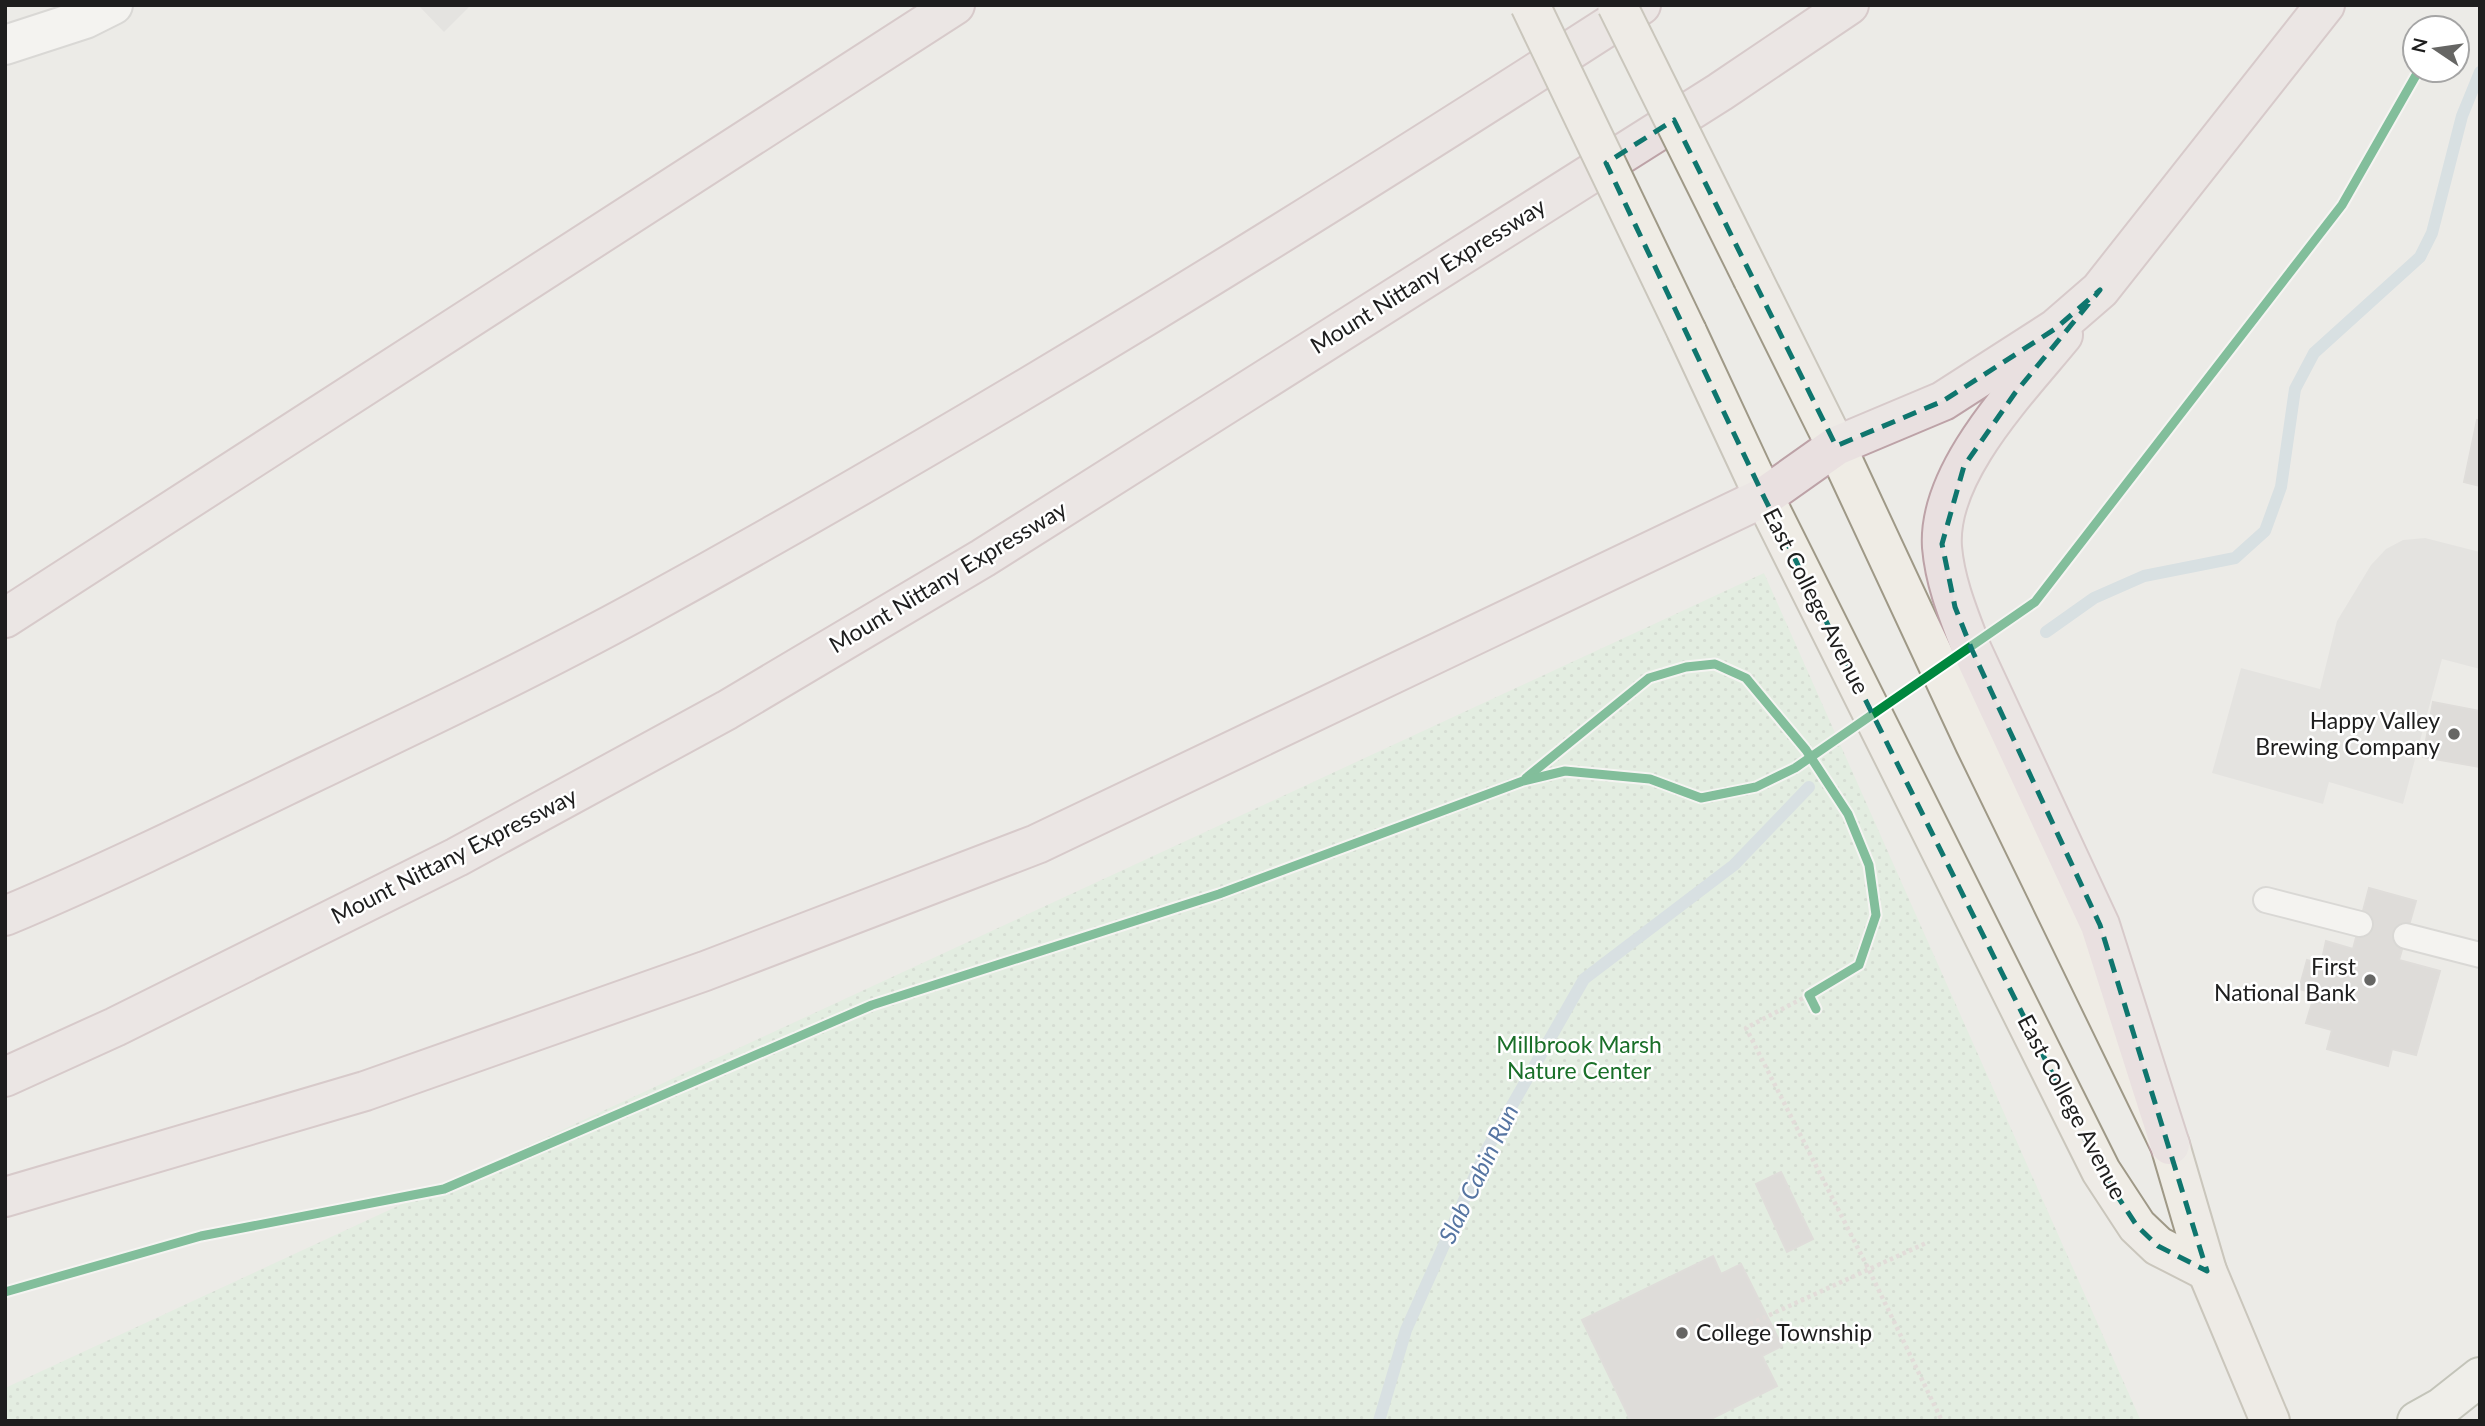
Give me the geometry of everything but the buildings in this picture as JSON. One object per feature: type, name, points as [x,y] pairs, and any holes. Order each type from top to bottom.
[{"type":"highway","points":[[5,618],[955,5]]},
{"type":"highway","points":[[5,916],[90,881],[365,748],[638,610],[965,425],[1510,90],[1641,5]]},
{"type":"highway","name":"Mount Nittany Expressway","points":[[5,1077],[115,1027],[457,857],[727,710],[983,558],[1720,92],[1849,5]]},
{"type":"highway","points":[[2170,1145],[2100,925],[1972,650],[1955,607],[1942,544],[1952,493],[1964,466],[2015,393],[2101,290],[2325,5]]},
{"type":"highway","points":[[5,1196],[365,1091],[705,971],[1037,844],[1764,497],[1836,446],[1943,401],[2055,329],[2101,290]]},
{"type":"main road","name":"East College Avenue","points":[[1530,5],[1764,497],[2101,1171],[2137,1226],[2158,1246],[2207,1271]]},
{"type":"main road","points":[[1618,5],[1836,446],[1969,732],[2170,1145],[2207,1271],[2270,1421]]},
{"type":"main road","points":[[2417,1421],[2442,1407],[2480,1377]]},
{"type":"street","points":[[5,45],[85,19],[113,5]]},
{"type":"lane","points":[[2266,900],[2360,924]]},
{"type":"lane","points":[[2406,936],[2480,954]]},
{"type":"path","points":[[1819,989],[1811,998],[1746,1028],[1942,1421]]},
{"type":"path","points":[[1751,1324],[1926,1243]]},
{"type":"highlighted area","points":[[1674,120],[1836,446],[1943,401],[2055,329],[2100,290],[2015,393],[1964,466],[1942,544],[1955,607],[1972,650],[2100,925],[2207,1271],[2158,1246],[2137,1226],[2101,1171],[1764,497],[1606,163]]},
{"type":"shaded area","points":[[418,5],[471,5],[444,32]]},
{"type":"shaded area","points":[[2425,538],[2480,552],[2480,669],[2442,659],[2403,804],[2329,782],[2323,804],[2212,773],[2241,668],[2320,689],[2337,621],[2371,565],[2386,549],[2403,540]]},
{"type":"green space","name":"Millbrook Marsh Nature Center","points":[[1764,573],[2141,1421],[5,1421],[5,1388]]},
{"type":"waterway","name":"Slab Cabin Run","points":[[2046,632],[2094,598],[2144,576],[2235,558],[2265,531],[2281,487],[2295,389],[2314,353],[2420,257],[2432,233],[2462,116],[2480,72]]},
{"type":"waterway","name":"Slab Cabin Run","points":[[1379,1421],[1406,1330],[1486,1151],[1584,979],[1734,865],[1809,787]]},
{"type":"cycle path","points":[[5,1292],[201,1236],[444,1189],[872,1005],[1219,894],[1523,781],[1565,771],[1650,779],[1701,798],[1756,787],[1795,768],[2035,602],[2342,205],[2411,84]]},
{"type":"cycle path","points":[[1526,778],[1649,678],[1686,667],[1715,664],[1746,678],[1806,750],[1848,814],[1869,865],[1876,915],[1859,965],[1809,995],[1816,1009]]},
{"type":"place","name":"Happy Valley Brewing Company","points":[[2454,734]]},
{"type":"place","name":"First National Bank","points":[[2370,980]]},
{"type":"place","name":"College Township","points":[[1682,1333]]}]
